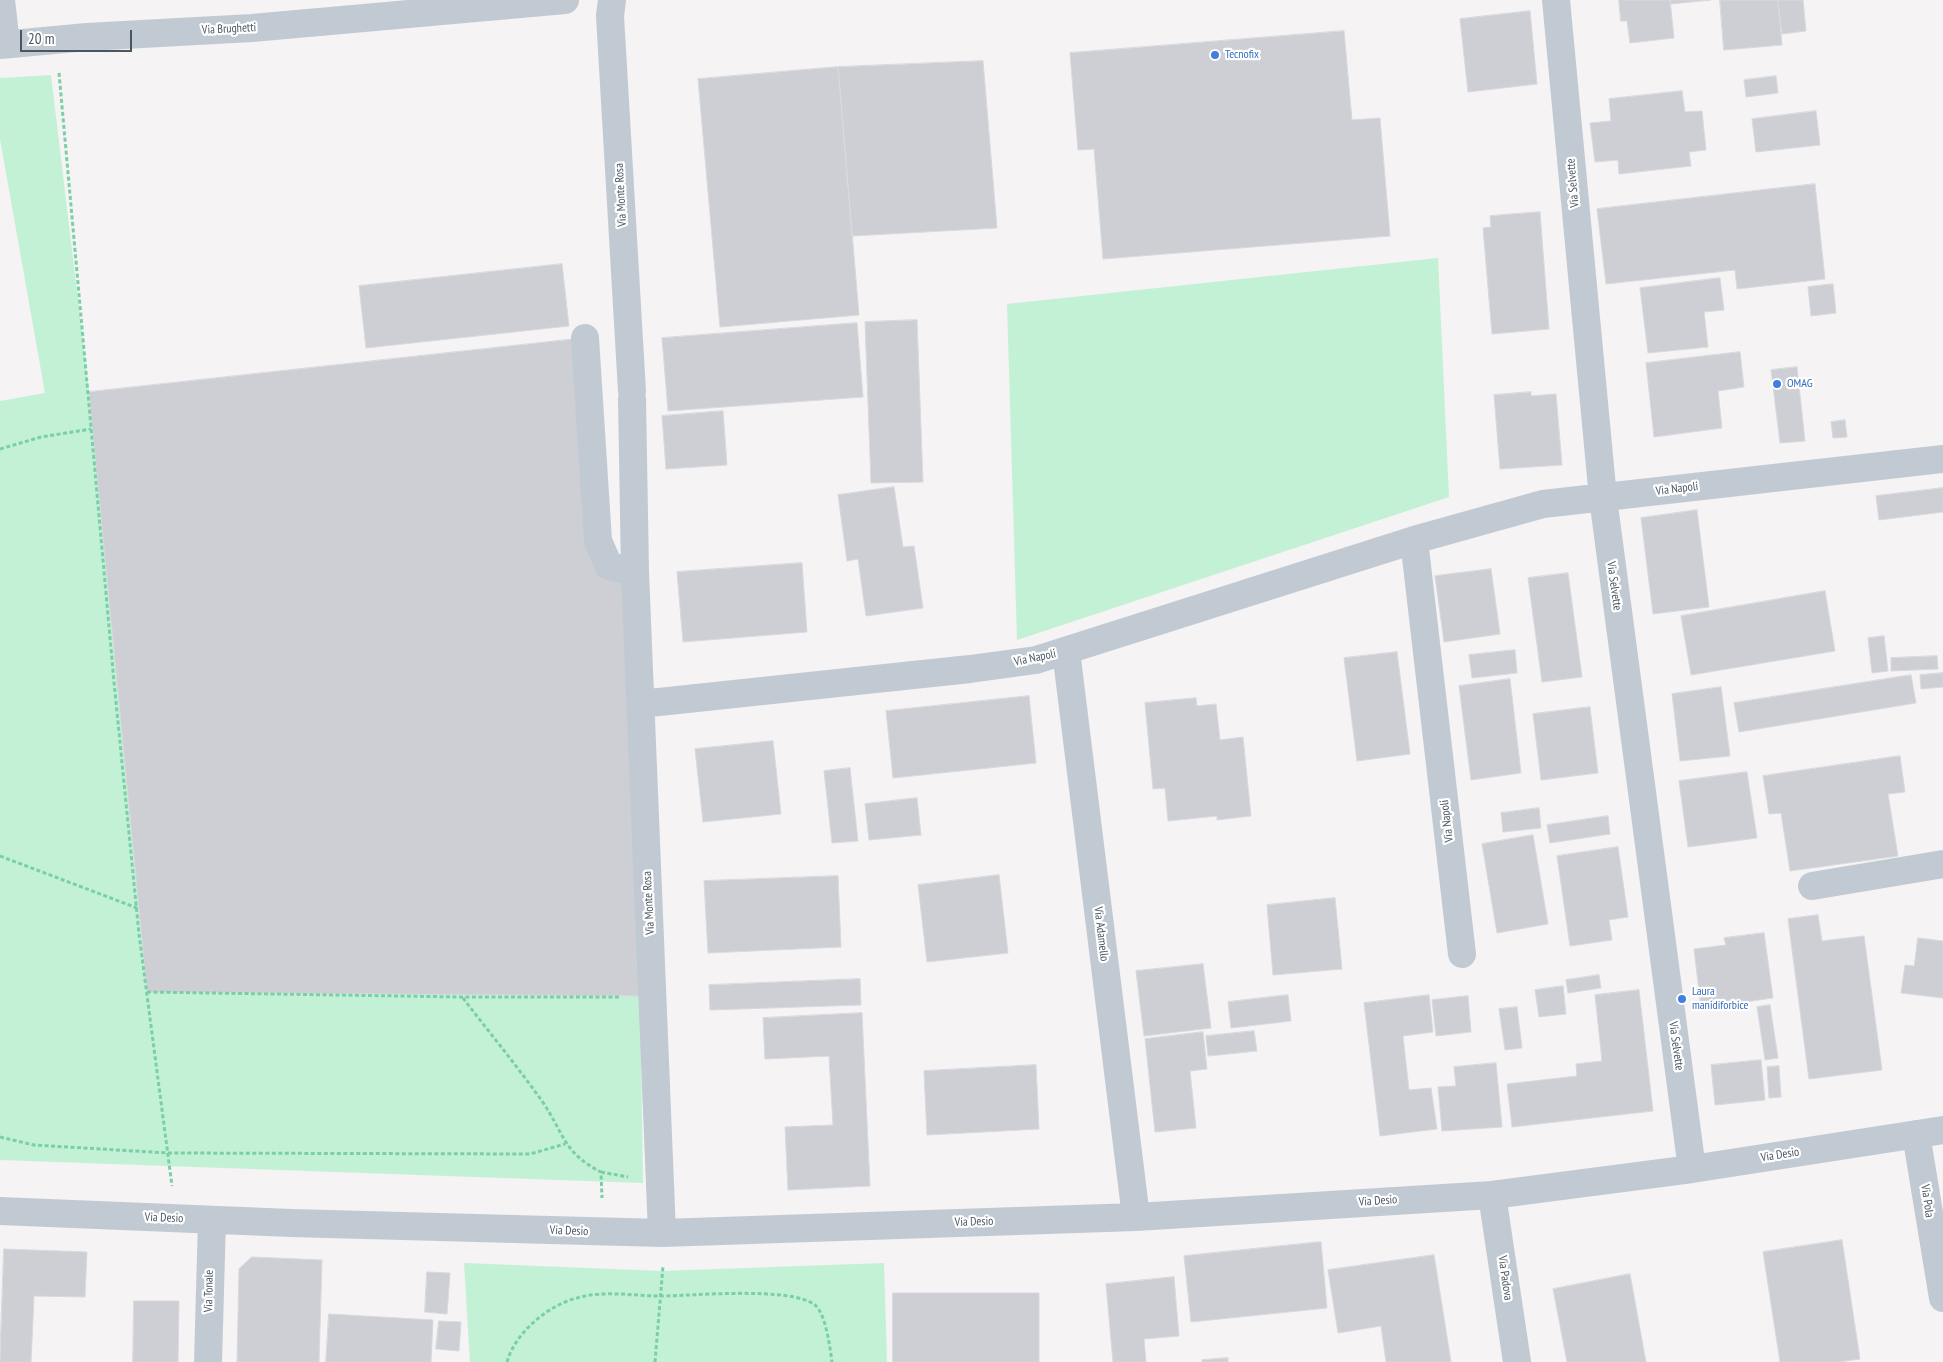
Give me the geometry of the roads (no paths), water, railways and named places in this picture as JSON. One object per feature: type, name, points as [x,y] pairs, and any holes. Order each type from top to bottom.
[{"type":"street","name":"Via Brughetti","points":[[1,0],[3,45],[252,28],[361,9],[565,0]]},
{"type":"street","name":"Via Monte Rosa","points":[[612,0],[610,16],[632,395],[635,572],[654,996],[662,1233]]},
{"type":"street","name":"Via Selvette","points":[[1556,0],[1603,498],[1692,1169]]},
{"type":"street","points":[[585,338],[598,541],[609,566],[635,572]]},
{"type":"street","name":"Via Napoli","points":[[640,704],[970,669],[1036,660],[1414,540],[1542,504],[1943,459]]},
{"type":"street","name":"Via Napoli","points":[[1414,540],[1462,954]]},
{"type":"street","name":"Via Adamello","points":[[1066,651],[1136,1217]]},
{"type":"street","points":[[1812,886],[1943,864]]},
{"type":"street","name":"Via Desio","points":[[0,1211],[176,1219],[662,1233],[1136,1217],[1492,1195],[1692,1169],[1943,1130]]},
{"type":"street","name":"Via Pola","points":[[1916,1134],[1943,1298]]},
{"type":"street","name":"Via Padova","points":[[1492,1195],[1517,1362]]},
{"type":"street","name":"Via Tonale","points":[[208,1362],[212,1220]]},
{"type":"place","name":"Tecnofix","points":[[1215,55]]},
{"type":"place","name":"OMAG","points":[[1777,384]]},
{"type":"place","name":"Laura manidiforbice","points":[[1682,999]]}]
